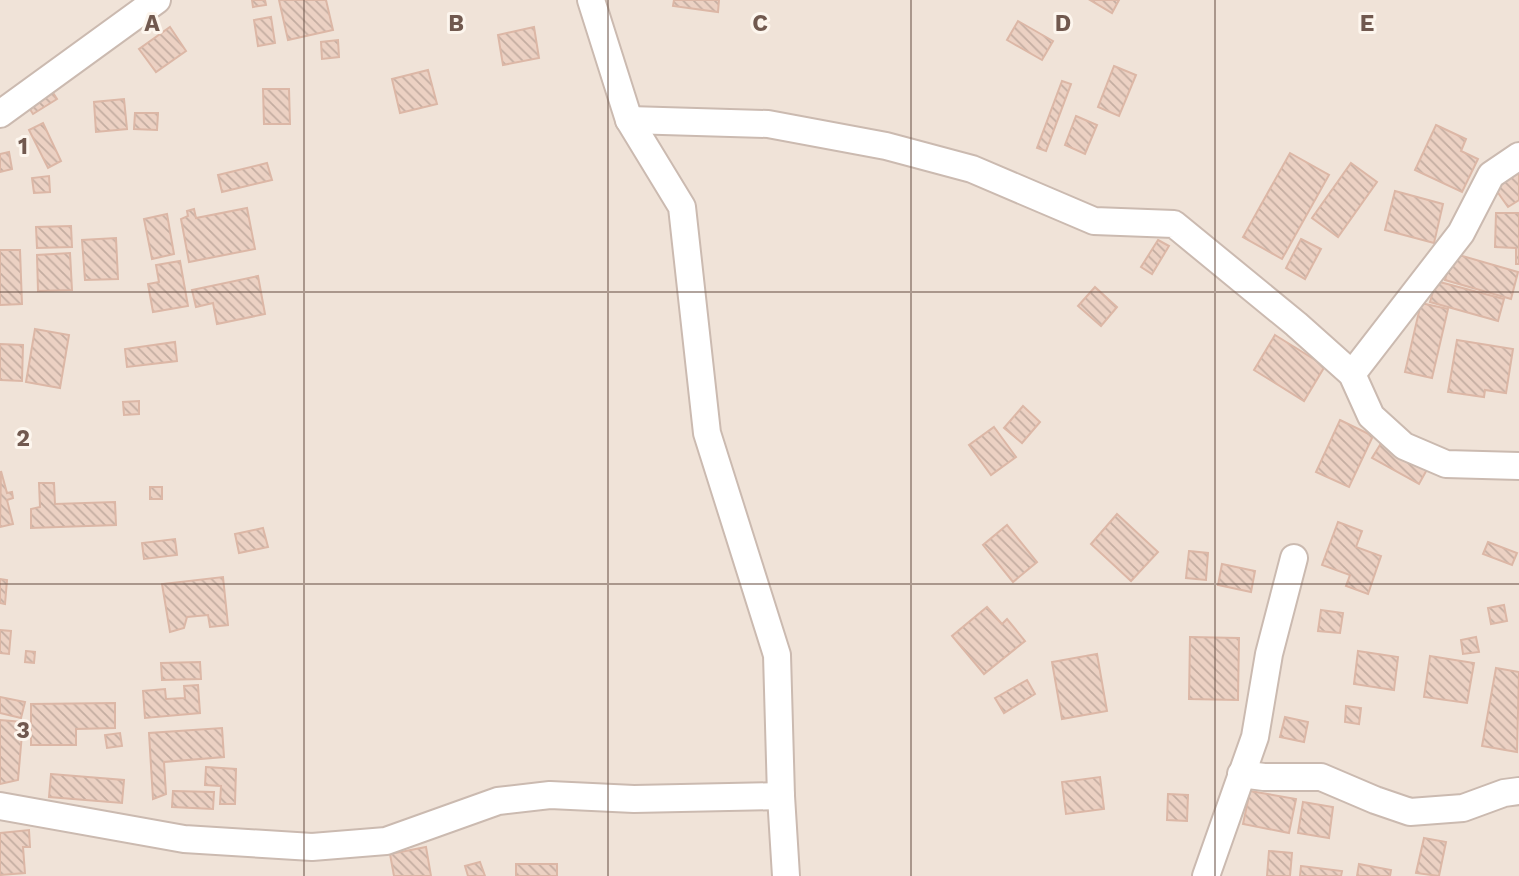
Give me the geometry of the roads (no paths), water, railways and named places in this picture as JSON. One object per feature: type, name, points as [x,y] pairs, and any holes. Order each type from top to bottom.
[{"type":"street","points":[[0,114],[157,0]]},
{"type":"street","points":[[592,0],[629,120],[681,207],[707,433],[777,655],[786,876]]},
{"type":"street","points":[[629,120],[768,124],[886,146],[972,169],[1094,221],[1174,224],[1296,324],[1352,374],[1371,416],[1404,446],[1446,464],[1519,466]]},
{"type":"street","points":[[1352,374],[1461,233],[1491,175],[1519,156]]},
{"type":"street","points":[[1206,876],[1255,737],[1269,654],[1294,558]]},
{"type":"street","points":[[1241,774],[1264,777],[1321,777],[1410,812],[1463,808],[1519,790]]},
{"type":"street","points":[[0,806],[184,839],[312,847],[386,841],[498,801],[550,795],[634,799],[781,796]]}]
